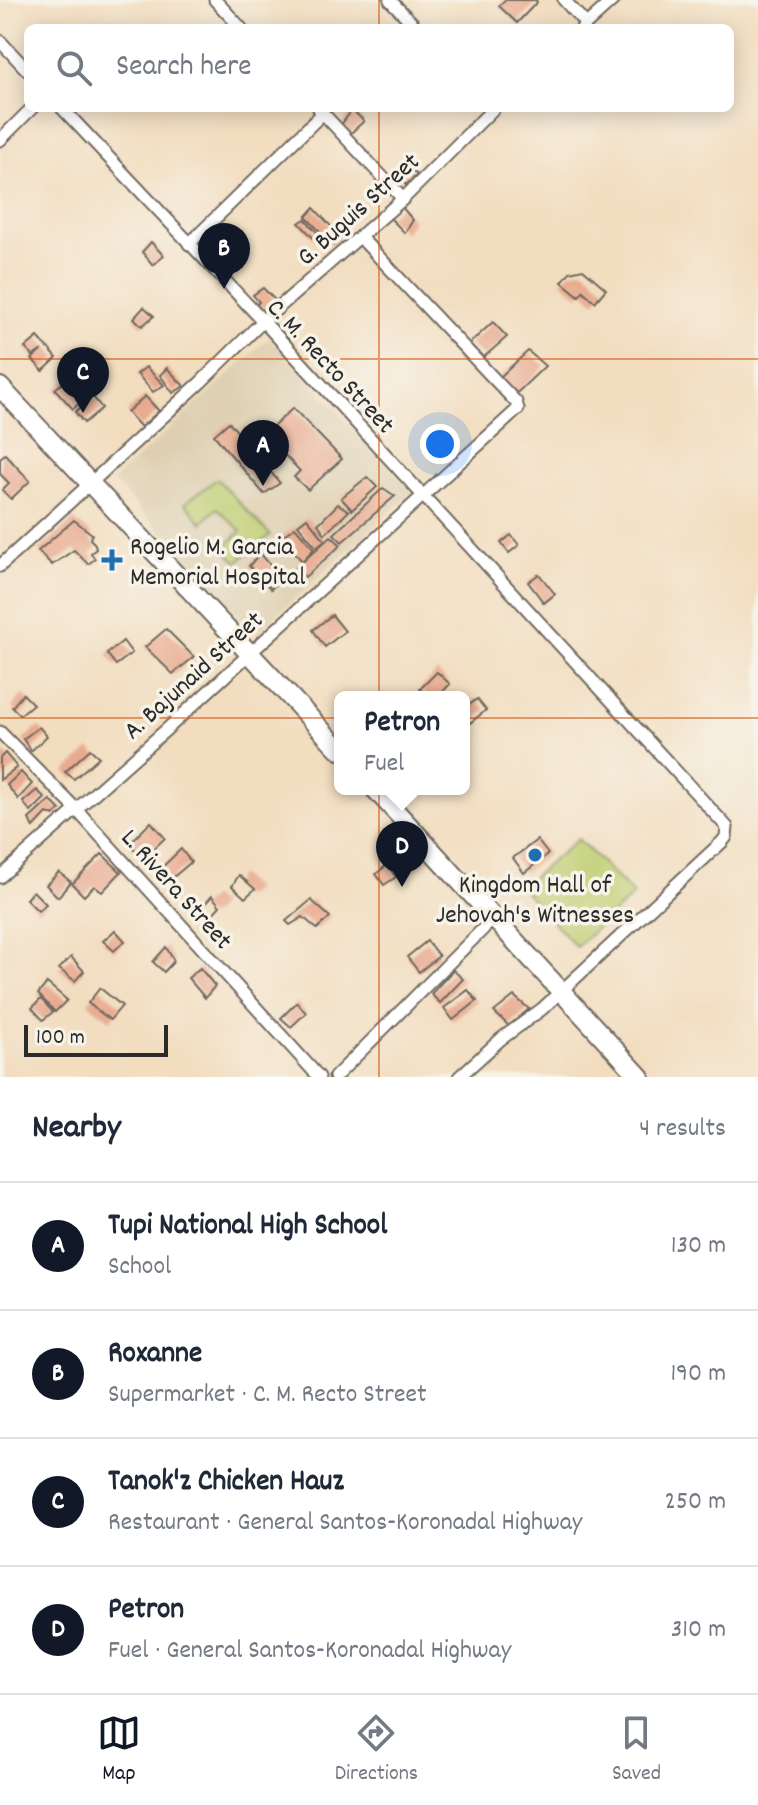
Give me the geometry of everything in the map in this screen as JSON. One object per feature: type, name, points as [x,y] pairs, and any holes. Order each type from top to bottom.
[{"type":"highway","points":[[0,387],[334,743]]},
{"type":"highway","points":[[380,795],[640,1077]]},
{"type":"street","points":[[215,0],[237,24]]},
{"type":"street","points":[[390,0],[413,24]]},
{"type":"street","points":[[564,0],[582,24]]},
{"type":"street","points":[[586,24],[613,0]]},
{"type":"street","points":[[0,41],[24,67]]},
{"type":"street","points":[[0,140],[28,112]]},
{"type":"street","name":"C. M. Recto Street","points":[[66,112],[263,321],[724,822],[729,831],[722,842],[560,992]]},
{"type":"street","points":[[189,244],[319,112]]},
{"type":"street","points":[[321,112],[403,199]]},
{"type":"street","name":"G. Buguis Street","points":[[0,566],[263,321],[403,199],[488,112]]},
{"type":"street","name":"A. Bajunaid Street","points":[[0,877],[424,496],[518,406],[360,237]]},
{"type":"street","name":"L. Rivera Street","points":[[0,732],[75,808],[319,1077]]},
{"type":"street","points":[[335,1077],[493,919]]},
{"type":"street","points":[[459,1077],[560,992]]},
{"type":"shaded area","points":[[269,338],[413,492],[256,633],[113,481]]},
{"type":"green space","points":[[217,479],[270,535],[237,562],[223,548],[241,531],[217,508],[202,523],[185,503]]},
{"type":"green space","points":[[578,839],[634,895],[576,947],[521,887]]},
{"type":"building","points":[[505,0],[537,2],[517,23],[499,6]]},
{"type":"building","points":[[351,112],[364,121],[351,133],[341,125]]},
{"type":"building","points":[[406,164],[417,175],[406,185],[396,174]]},
{"type":"building","points":[[401,206],[413,220],[405,233],[389,217]]},
{"type":"building","points":[[314,208],[340,236],[333,245],[306,217]]},
{"type":"building","points":[[305,219],[328,245],[324,249],[299,223]]},
{"type":"building","points":[[151,242],[164,256],[153,265],[142,252]]},
{"type":"building","points":[[583,269],[606,289],[595,302],[583,291],[579,296],[562,282],[570,272]]},
{"type":"building","points":[[263,288],[276,301],[261,311],[253,295]]},
{"type":"building","points":[[144,307],[154,316],[142,326],[134,318]]},
{"type":"building","points":[[493,322],[507,337],[484,357],[469,344]]},
{"type":"building","points":[[38,337],[57,358],[43,371],[32,359],[42,350],[33,356],[25,348]]},
{"type":"building","points":[[528,351],[545,366],[517,393],[499,378]]},
{"type":"building","points":[[146,367],[164,385],[153,392],[137,374]]},
{"type":"building","points":[[167,368],[184,386],[173,393],[160,375]]},
{"type":"building","points":[[72,375],[89,395],[73,409],[55,389]]},
{"type":"building","points":[[145,396],[159,411],[141,427],[127,412]]},
{"type":"building","points":[[93,397],[102,408],[84,423],[75,412]]},
{"type":"building","points":[[293,408],[342,459],[308,490],[294,477],[300,471],[279,449],[272,454],[260,439]]},
{"type":"building","points":[[229,422],[280,483],[264,494],[214,435]]},
{"type":"building","points":[[5,454],[30,481],[11,499],[2,490],[9,483],[0,474],[0,458]]},
{"type":"building","points":[[367,477],[377,487],[352,510],[341,498]]},
{"type":"building","points":[[383,488],[395,496],[342,542],[334,534]]},
{"type":"building","points":[[338,504],[349,511],[325,534],[318,524]]},
{"type":"building","points":[[307,518],[325,540],[316,547],[298,525]]},
{"type":"building","points":[[74,520],[92,534],[90,539],[96,549],[91,553],[95,559],[88,564],[74,550],[52,565],[38,551]]},
{"type":"building","points":[[295,527],[314,549],[302,561],[281,537]]},
{"type":"building","points":[[511,535],[519,545],[509,553],[501,543]]},
{"type":"building","points":[[331,536],[341,545],[305,577],[296,568]]},
{"type":"building","points":[[260,553],[281,578],[271,589],[249,566]]},
{"type":"building","points":[[539,574],[555,594],[544,603],[528,582]]},
{"type":"building","points":[[332,615],[345,631],[325,647],[313,630]]},
{"type":"building","points":[[166,629],[194,657],[173,674],[145,647]]},
{"type":"building","points":[[123,641],[132,653],[116,665],[107,654]]},
{"type":"building","points":[[437,672],[450,684],[444,691],[420,689]]},
{"type":"building","points":[[23,694],[33,704],[20,715],[12,707]]},
{"type":"building","points":[[477,699],[486,710],[470,723],[470,704]]},
{"type":"building","points":[[39,727],[47,736],[31,751],[23,739]]},
{"type":"building","points":[[90,749],[99,757],[74,779],[65,772]]},
{"type":"building","points":[[5,753],[17,767],[0,780],[0,758]]},
{"type":"building","points":[[21,772],[32,784],[18,799],[7,785]]},
{"type":"building","points":[[37,790],[45,798],[31,812],[23,802]]},
{"type":"building","points":[[50,800],[60,810],[54,816],[47,813],[33,828],[29,819]]},
{"type":"building","points":[[151,822],[165,838],[142,860],[130,843]]},
{"type":"building","points":[[537,840],[548,854],[524,873],[513,858]]},
{"type":"building","points":[[181,849],[191,862],[164,885],[156,873]]},
{"type":"building","points":[[102,854],[121,872],[102,892],[94,886],[84,896],[72,884]]},
{"type":"building","points":[[387,865],[396,877],[384,885],[376,874]]},
{"type":"building","points":[[59,872],[71,882],[58,897],[46,885]]},
{"type":"building","points":[[239,875],[255,889],[245,898],[232,886]]},
{"type":"building","points":[[33,891],[46,904],[38,911],[26,899]]},
{"type":"building","points":[[212,896],[220,906],[210,917],[199,910]]},
{"type":"building","points":[[311,900],[330,917],[317,929],[303,917],[290,925],[286,921]]},
{"type":"building","points":[[115,930],[125,941],[114,951],[103,941]]},
{"type":"building","points":[[427,941],[439,956],[419,972],[407,957]]},
{"type":"building","points":[[166,947],[174,961],[164,972],[153,962]]},
{"type":"building","points":[[71,957],[84,971],[75,981],[59,969]]},
{"type":"building","points":[[200,968],[215,986],[205,998],[188,978]]},
{"type":"building","points":[[453,970],[463,979],[440,1003],[431,994]]},
{"type":"building","points":[[47,983],[67,1000],[55,1012],[38,994]]},
{"type":"building","points":[[100,988],[122,1006],[110,1020],[88,1003]]},
{"type":"building","points":[[468,990],[477,1001],[453,1020],[444,1008]]},
{"type":"building","points":[[514,996],[529,1009],[509,1026],[494,1012]]},
{"type":"building","points":[[41,999],[53,1012],[43,1020],[32,1008]]},
{"type":"building","points":[[297,1002],[306,1013],[291,1027],[281,1018]]},
{"type":"place","name":"Roxanne","points":[[224,289]]},
{"type":"place","name":"Tanok'z Chicken Hauz","points":[[83,413]]},
{"type":"place","name":"Tupi National High School","points":[[263,486]]},
{"type":"place","name":"Rogelio M. Garcia Memorial Hospital","points":[[112,560]]},
{"type":"place","name":"Kingdom Hall of Jehovah's Witnesses","points":[[535,855]]},
{"type":"place","name":"Petron","points":[[402,887]]}]
